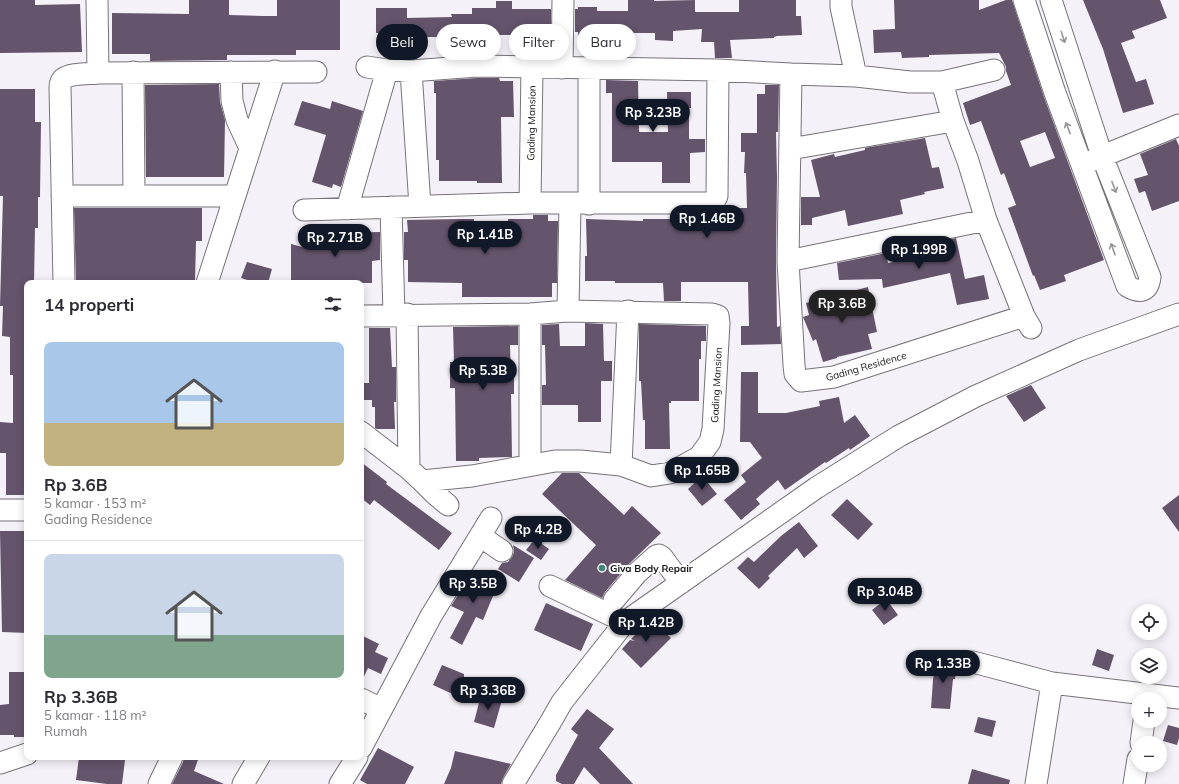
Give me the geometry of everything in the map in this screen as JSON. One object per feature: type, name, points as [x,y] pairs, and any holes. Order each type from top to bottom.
[{"type":"street","points":[[97,0],[98,73]]},
{"type":"street","points":[[562,68],[563,0]]},
{"type":"street","points":[[841,0],[841,7],[856,76]]},
{"type":"street","points":[[1024,0],[1055,93],[1127,286],[1138,291],[1146,289],[1149,284],[1150,277],[1102,156],[1051,0]]},
{"type":"street","points":[[367,67],[411,71],[477,66],[718,70],[856,76],[910,82],[942,82],[994,70]]},
{"type":"street","name":"Gading Mansion","points":[[530,203],[532,67]]},
{"type":"street","points":[[568,310],[580,204],[589,68]]},
{"type":"street","points":[[347,209],[387,70]]},
{"type":"street","points":[[304,210],[530,203],[580,204],[714,202],[717,196],[718,70]]},
{"type":"street","points":[[208,280],[275,71]]},
{"type":"street","points":[[411,71],[420,206]]},
{"type":"street","points":[[133,72],[134,196]]},
{"type":"street","points":[[64,280],[60,93],[61,81],[64,78],[69,76],[98,73],[133,72],[316,72]]},
{"type":"street","points":[[231,72],[232,101],[237,120],[250,148]]},
{"type":"street","name":"Gading Residence","points":[[791,74],[788,262],[794,365],[795,374],[801,381],[834,377],[1027,322],[986,220],[968,161],[953,121],[942,82]]},
{"type":"street","points":[[790,149],[953,121]]},
{"type":"street","points":[[1082,164],[1179,125]]},
{"type":"street","points":[[62,196],[234,196]]},
{"type":"street","points":[[391,207],[415,475]]},
{"type":"street","points":[[788,262],[986,220]]},
{"type":"street","name":"Gading Mansion","points":[[364,316],[530,314],[568,310],[712,314],[718,316],[719,322],[713,430],[710,442],[699,457],[670,472],[651,476],[621,465],[580,461],[555,461],[530,464],[500,472],[472,476],[415,475]]},
{"type":"street","points":[[621,465],[628,311]]},
{"type":"street","points":[[530,314],[530,464]]},
{"type":"street","points":[[513,784],[562,702],[625,622],[816,488],[898,436],[976,396],[1079,350],[1179,314]]},
{"type":"street","points":[[364,434],[415,475],[434,494],[448,505]]},
{"type":"street","points":[[0,510],[24,510]]},
{"type":"street","points":[[364,742],[431,616],[491,518]]},
{"type":"street","points":[[480,536],[502,551]]},
{"type":"street","points":[[614,600],[637,574],[656,556],[659,555],[681,584]]},
{"type":"street","points":[[550,586],[625,622]]},
{"type":"street","points":[[973,662],[1052,683],[1131,695]]},
{"type":"street","points":[[1036,784],[1052,683]]},
{"type":"street","points":[[1167,698],[1179,698]]},
{"type":"street","points":[[364,700],[381,709]]},
{"type":"street","points":[[0,763],[24,755]]},
{"type":"street","points":[[158,784],[170,760]]},
{"type":"street","points":[[243,784],[257,760]]},
{"type":"street","points":[[340,784],[354,760]]},
{"type":"street","points":[[1134,784],[1136,772]]},
{"type":"building","points":[[0,0],[35,0],[35,5],[80,4],[82,52],[0,53]]},
{"type":"building","points":[[189,0],[229,0],[229,15],[277,16],[277,0],[340,0],[340,50],[296,50],[296,55],[227,55],[227,60],[150,61],[150,54],[112,54],[112,13],[189,14]]},
{"type":"building","points":[[628,0],[695,0],[695,12],[739,12],[739,0],[796,0],[796,16],[801,16],[802,35],[730,40],[732,58],[715,58],[714,42],[701,42],[702,29],[673,31],[673,41],[655,40],[655,33],[636,33],[636,24],[577,24],[577,32],[575,32],[575,9],[578,9],[578,7],[597,7],[597,11],[628,11]]},
{"type":"building","points":[[894,0],[979,0],[979,10],[1006,0],[1012,0],[1044,97],[1104,260],[1064,275],[1066,281],[1040,290],[1034,275],[1033,276],[1008,208],[1016,205],[1004,173],[1001,175],[981,121],[970,125],[963,103],[1011,85],[1006,67],[999,53],[929,55],[929,57],[902,58],[901,52],[874,53],[873,30],[895,29]],"holes":[[[1045,132],[1055,158],[1030,167],[1020,141]]]},
{"type":"building","points":[[1083,0],[1160,0],[1167,18],[1132,31],[1135,38],[1121,43],[1136,82],[1146,79],[1154,104],[1123,113],[1103,49]]},
{"type":"building","points":[[496,1],[512,1],[512,9],[551,9],[551,24],[509,24],[509,35],[501,35],[501,24],[436,24],[436,37],[428,37],[428,24],[376,24],[376,8],[407,8],[407,18],[452,17],[451,14],[472,14],[472,8],[496,8]]},
{"type":"building","points":[[499,78],[500,81],[513,81],[514,117],[501,117],[502,183],[477,183],[477,181],[439,181],[439,160],[436,160],[436,93],[434,93],[434,81]]},
{"type":"building","points":[[606,80],[638,81],[639,132],[668,132],[667,92],[691,92],[691,108],[689,108],[689,139],[705,139],[705,152],[690,153],[690,183],[662,183],[662,162],[612,162],[612,93],[606,93]]},
{"type":"building","points":[[219,84],[220,102],[225,120],[224,177],[146,177],[145,85]]},
{"type":"building","points":[[765,85],[779,85],[778,132],[776,132],[776,261],[777,327],[780,326],[781,344],[741,345],[741,326],[749,326],[748,282],[681,282],[681,301],[664,301],[663,283],[615,283],[615,281],[585,281],[585,256],[587,256],[586,219],[643,221],[643,219],[678,219],[678,215],[696,215],[696,219],[726,219],[726,208],[747,208],[746,173],[744,173],[745,152],[741,152],[741,133],[757,133],[757,94],[765,94]]},
{"type":"building","points":[[0,89],[35,89],[35,122],[41,122],[40,197],[38,197],[38,228],[35,228],[34,280],[24,280],[24,495],[6,495],[6,453],[0,453],[0,422],[13,423],[13,375],[10,375],[10,337],[2,336],[3,306],[0,306],[3,196],[0,196]]},
{"type":"building","points":[[302,101],[330,109],[332,101],[363,111],[341,187],[333,184],[332,188],[312,182],[326,135],[294,125]]},
{"type":"building","points":[[925,138],[932,168],[939,167],[944,188],[924,192],[925,194],[900,200],[903,214],[848,226],[845,210],[812,218],[812,225],[801,225],[801,197],[820,197],[811,160],[834,154],[835,157],[865,150],[865,148]]},
{"type":"building","points":[[1176,139],[1179,146],[1179,201],[1152,211],[1145,191],[1139,193],[1134,179],[1148,175],[1140,154]]},
{"type":"building","points":[[74,208],[202,208],[202,241],[196,241],[195,280],[76,280]]},
{"type":"building","points":[[533,215],[548,215],[548,221],[558,221],[557,283],[552,283],[552,297],[462,297],[462,283],[408,282],[408,260],[404,260],[404,232],[408,232],[407,220],[474,219],[474,221],[508,221],[508,219],[533,219]]},
{"type":"building","points":[[306,231],[319,231],[319,233],[380,232],[380,260],[372,261],[372,283],[364,283],[364,280],[291,280],[291,244],[306,248]]},
{"type":"building","points":[[956,238],[965,279],[984,275],[989,299],[957,305],[950,273],[883,288],[882,279],[839,280],[837,263],[886,253],[888,263],[918,257],[916,247]]},
{"type":"building","points":[[247,262],[272,269],[269,280],[247,280],[241,278]]},
{"type":"building","points":[[868,287],[877,332],[868,334],[872,349],[837,357],[823,362],[816,339],[813,341],[803,317],[809,315],[806,303]]},
{"type":"building","points":[[585,323],[603,324],[604,361],[612,361],[612,381],[601,381],[601,422],[578,422],[578,405],[542,405],[542,385],[546,385],[545,345],[542,345],[542,325],[559,324],[560,346],[585,346]]},
{"type":"building","points":[[639,324],[706,326],[706,341],[701,341],[701,359],[699,359],[699,401],[671,401],[671,403],[669,403],[670,449],[645,449],[645,420],[643,420],[641,381],[639,381]]},
{"type":"building","points":[[518,326],[518,345],[510,345],[511,378],[514,378],[514,394],[511,394],[512,457],[479,458],[479,461],[456,461],[455,388],[450,388],[450,362],[454,362],[453,327]]},
{"type":"building","points":[[369,328],[390,328],[392,367],[396,367],[396,402],[394,402],[395,429],[375,428],[375,407],[372,407],[372,400],[364,400],[364,383],[369,383]]},
{"type":"building","points":[[741,372],[758,372],[758,413],[786,413],[820,406],[819,401],[839,397],[844,423],[855,415],[870,436],[850,450],[849,448],[826,463],[825,462],[785,490],[778,480],[756,499],[760,504],[741,520],[724,500],[746,482],[741,475],[762,458],[750,442],[740,442]]},
{"type":"building","points":[[1031,385],[1046,408],[1024,422],[1006,396]]},
{"type":"building","points":[[364,464],[387,482],[386,484],[452,533],[439,550],[374,500],[370,505],[364,500]]},
{"type":"building","points":[[562,473],[579,473],[624,515],[632,506],[661,533],[628,565],[605,592],[602,598],[565,580],[596,545],[542,494]]},
{"type":"building","points":[[702,476],[717,494],[702,506],[688,489]]},
{"type":"building","points":[[1179,495],[1179,532],[1162,508]]},
{"type":"building","points":[[847,499],[873,524],[858,540],[831,515]]},
{"type":"building","points":[[799,522],[818,546],[804,558],[797,548],[768,576],[770,578],[759,589],[737,568],[748,557],[754,562],[781,536]]},
{"type":"building","points":[[0,531],[24,531],[24,633],[2,632]]},
{"type":"building","points":[[535,539],[549,549],[541,560],[526,550]]},
{"type":"building","points":[[513,545],[534,558],[519,582],[498,569],[502,563],[508,562],[512,557],[514,552]]},
{"type":"building","points":[[472,573],[498,584],[483,620],[476,617],[462,645],[450,638],[464,612],[451,606]]},
{"type":"building","points":[[886,599],[898,615],[884,625],[872,610]]},
{"type":"building","points":[[546,603],[593,624],[581,651],[534,630]]},
{"type":"building","points":[[651,619],[671,638],[641,668],[622,649],[630,640],[635,641],[631,639]]},
{"type":"building","points":[[364,636],[379,644],[375,652],[388,658],[381,674],[368,668],[364,677]]},
{"type":"building","points":[[1097,649],[1114,655],[1109,671],[1092,665]]},
{"type":"building","points":[[936,660],[957,663],[955,679],[953,679],[950,709],[931,708]]},
{"type":"building","points":[[442,665],[464,674],[464,680],[457,696],[433,685]]},
{"type":"building","points":[[9,672],[24,672],[24,737],[0,735],[0,705],[9,704]]},
{"type":"building","points":[[481,695],[502,700],[494,728],[474,722]]},
{"type":"building","points":[[587,709],[614,729],[599,748],[633,784],[600,784],[584,767],[574,784],[562,784],[556,781],[556,775],[578,735],[571,729]]},
{"type":"building","points":[[978,717],[996,721],[992,737],[974,732]]},
{"type":"building","points":[[1168,725],[1179,728],[1177,745],[1167,742],[1167,736],[1165,736]]},
{"type":"building","points":[[378,748],[414,767],[405,784],[367,784],[360,780]]},
{"type":"building","points":[[455,751],[511,764],[501,784],[444,784],[451,768]]},
{"type":"building","points":[[79,760],[125,760],[122,784],[107,784],[76,780]]},
{"type":"building","points":[[183,760],[198,760],[194,771],[224,784],[172,784]]},
{"type":"building","points":[[972,769],[1010,780],[1009,784],[968,784]]},
{"type":"place","name":"Giva Body Repair","points":[[602,568]]}]
